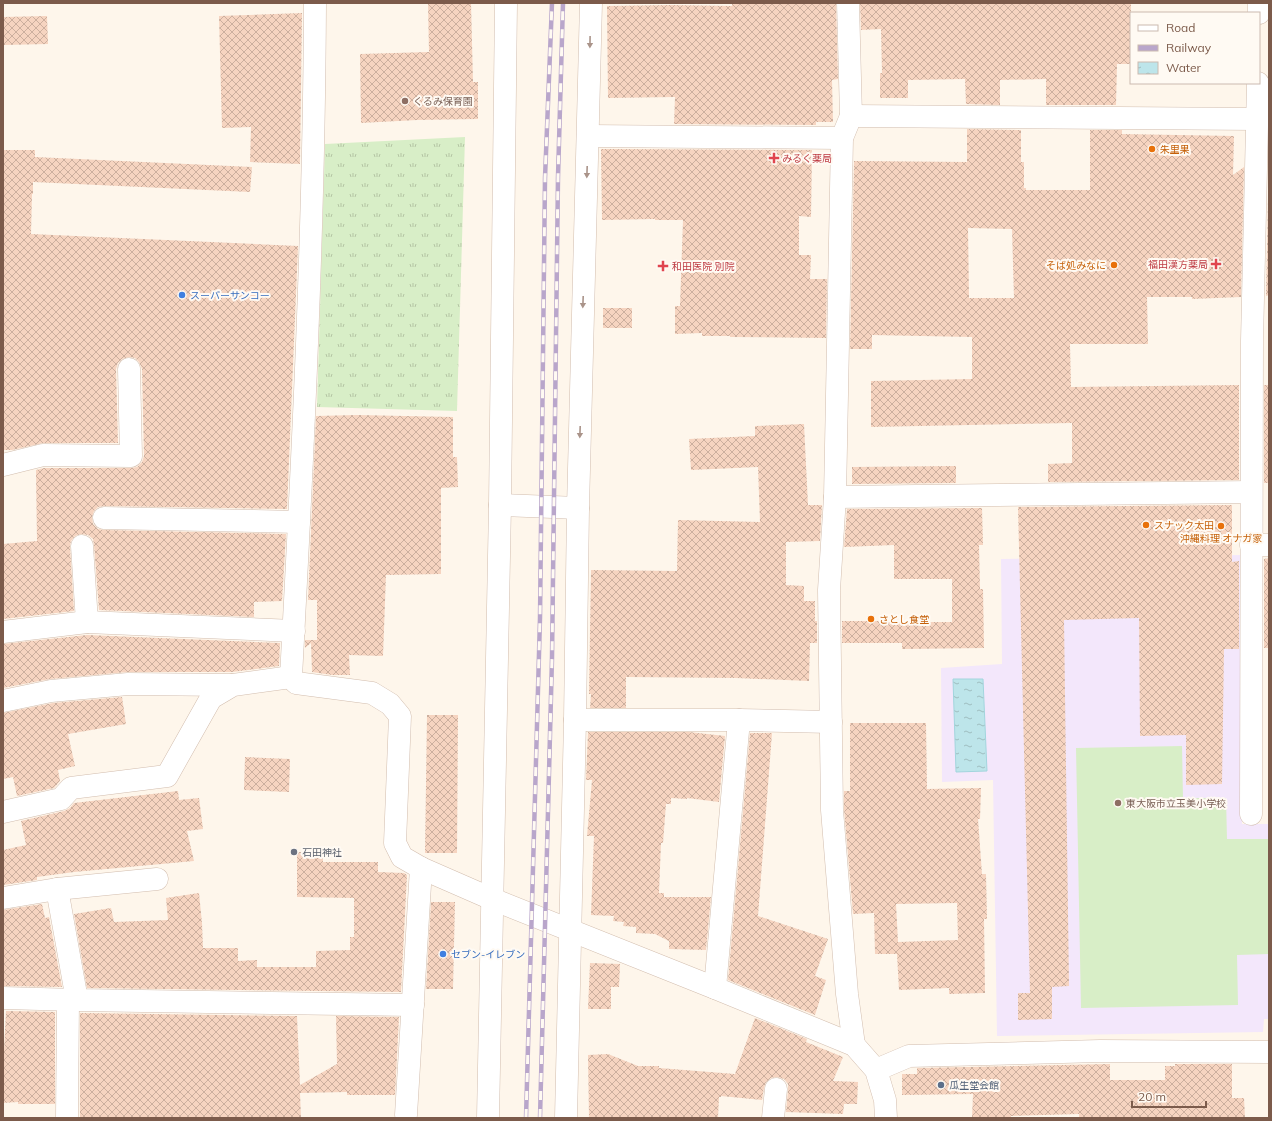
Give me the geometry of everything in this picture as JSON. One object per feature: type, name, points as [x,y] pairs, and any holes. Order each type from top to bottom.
[{"type":"street","points":[[316,3],[314,130],[303,441],[291,677],[296,683],[372,693],[390,704],[400,716],[395,843],[402,857],[420,868],[492,899],[854,1045],[876,1070],[885,1100],[886,1118]]},
{"type":"street","points":[[488,1118],[500,505],[506,3]]},
{"type":"street","points":[[566,1118],[578,508],[591,3]]},
{"type":"street","points":[[848,3],[852,116],[842,138],[836,496],[829,590],[832,810],[847,994],[854,1045]]},
{"type":"street","points":[[1251,814],[1260,545],[1251,492],[1261,341],[1261,128],[1258,84]]},
{"type":"street","points":[[852,116],[1261,128]]},
{"type":"street","points":[[588,136],[842,138]]},
{"type":"street","points":[[3,465],[43,456],[131,456],[129,369]]},
{"type":"street","points":[[836,496],[1251,492]]},
{"type":"street","points":[[500,505],[578,508]]},
{"type":"street","points":[[104,518],[299,522]]},
{"type":"street","points":[[82,546],[87,622]]},
{"type":"street","points":[[3,632],[87,622],[294,631]]},
{"type":"street","points":[[3,701],[51,691],[128,684],[233,685],[291,677]]},
{"type":"street","points":[[3,812],[61,799],[71,788],[167,776],[211,698],[233,685]]},
{"type":"street","points":[[575,720],[739,720],[831,722]]},
{"type":"street","points":[[715,988],[739,720]]},
{"type":"street","points":[[406,1115],[420,868]]},
{"type":"street","points":[[3,898],[57,889],[157,879]]},
{"type":"street","points":[[57,889],[73,1000],[67,1118]]},
{"type":"street","points":[[3,998],[413,1005]]},
{"type":"street","points":[[876,1070],[909,1056],[1100,1051],[1269,1052]]},
{"type":"street","points":[[773,1118],[776,1089]]},
{"type":"shaded area","name":"東大阪市立玉美小学校","points":[[1243,555],[1242,824],[1269,824],[1269,1019],[1264,1019],[1263,1032],[997,1036],[993,780],[942,782],[941,668],[1002,664],[1001,559]]},
{"type":"green space","points":[[465,137],[457,411],[317,407],[325,144]]},
{"type":"green space","points":[[1182,746],[1183,798],[1226,798],[1227,839],[1269,839],[1269,954],[1237,955],[1238,1005],[1081,1008],[1076,748]]},
{"type":"water","points":[[953,679],[983,679],[987,771],[956,772]]},
{"type":"building","points":[[428,3],[471,3],[473,82],[478,82],[478,119],[361,123],[360,54],[429,52]]},
{"type":"building","points":[[732,3],[836,3],[838,79],[832,80],[833,122],[816,122],[816,125],[674,124],[675,97],[608,98],[607,6],[732,6]]},
{"type":"building","points":[[860,3],[1131,3],[1130,64],[1117,64],[1116,105],[1046,105],[1046,79],[1000,80],[1000,105],[966,104],[965,79],[908,80],[908,98],[880,98],[880,73],[882,73],[881,29],[861,30]]},
{"type":"building","points":[[302,13],[300,164],[250,162],[251,127],[222,128],[219,16]]},
{"type":"building","points":[[47,16],[48,44],[3,45],[3,17]]},
{"type":"building","points":[[967,129],[1021,130],[1021,162],[1024,162],[1024,188],[1026,188],[1026,190],[1090,190],[1090,130],[1122,130],[1122,134],[1234,136],[1233,175],[1244,167],[1241,297],[1192,299],[1192,297],[1147,297],[1148,344],[1070,344],[1071,387],[1239,385],[1239,480],[1048,482],[1048,464],[1072,463],[1072,423],[871,427],[871,381],[972,379],[972,337],[872,335],[872,349],[850,349],[854,161],[967,162]],"holes":[[[968,228],[1012,229],[1014,298],[969,298]]]},
{"type":"building","points":[[1269,148],[1269,295],[1266,296]]},
{"type":"building","points":[[601,149],[812,150],[811,217],[799,216],[799,255],[811,255],[810,279],[827,279],[826,338],[702,336],[702,333],[675,334],[675,306],[680,306],[683,220],[602,220]]},
{"type":"building","points":[[3,150],[35,150],[35,157],[252,167],[250,192],[33,182],[31,234],[298,246],[287,509],[104,506],[98,507],[94,511],[92,517],[93,524],[98,529],[104,530],[286,534],[282,601],[254,602],[254,617],[99,610],[93,539],[88,535],[81,534],[75,536],[71,541],[70,546],[74,611],[3,619],[3,544],[37,541],[36,470],[44,468],[131,468],[137,467],[142,462],[144,456],[142,369],[139,362],[135,358],[129,357],[122,359],[118,363],[116,369],[118,443],[43,443],[12,450],[3,450]]},
{"type":"building","points":[[603,308],[632,308],[632,328],[603,328]]},
{"type":"building","points":[[1264,385],[1269,385],[1269,483],[1264,483]]},
{"type":"building","points":[[357,415],[453,417],[453,457],[457,457],[458,487],[441,488],[441,574],[386,575],[383,656],[349,655],[350,675],[332,675],[312,672],[311,643],[305,648],[305,640],[317,640],[317,600],[308,600],[316,416]]},
{"type":"building","points":[[804,424],[808,505],[822,505],[820,541],[786,542],[786,585],[804,586],[804,601],[815,601],[817,643],[810,643],[809,681],[736,678],[626,677],[626,708],[590,708],[591,570],[677,571],[678,520],[760,522],[758,467],[691,470],[689,439],[755,436],[755,426]]},
{"type":"building","points":[[956,466],[956,483],[852,484],[852,467]]},
{"type":"building","points":[[1232,505],[1232,562],[1239,561],[1239,649],[1224,649],[1222,784],[1186,785],[1186,735],[1140,736],[1139,618],[1064,620],[1069,986],[1052,987],[1052,1019],[1018,1020],[1018,993],[1030,993],[1018,507]]},
{"type":"building","points":[[982,508],[983,545],[979,545],[980,589],[983,589],[984,648],[902,649],[902,643],[842,643],[842,621],[952,622],[952,579],[894,579],[894,545],[844,547],[847,509]]},
{"type":"building","points":[[1269,558],[1269,648],[1264,648],[1264,559]]},
{"type":"building","points":[[87,635],[280,643],[279,666],[232,672],[127,672],[50,679],[3,688],[3,644]]},
{"type":"building","points":[[122,697],[126,724],[68,734],[75,766],[58,770],[60,781],[54,788],[17,796],[13,777],[3,779],[3,713],[53,703]]},
{"type":"building","points":[[427,715],[458,715],[457,853],[425,853]]},
{"type":"building","points":[[850,723],[926,723],[927,789],[981,788],[980,819],[978,819],[982,874],[986,874],[987,919],[984,919],[985,993],[949,994],[949,988],[899,990],[897,954],[875,954],[874,913],[853,914],[844,809],[844,791],[850,791]],"holes":[[[957,903],[958,940],[898,942],[896,904]]]},
{"type":"building","points":[[588,732],[689,732],[725,736],[719,802],[687,798],[671,798],[671,804],[666,804],[663,843],[661,843],[659,893],[664,893],[664,897],[711,897],[706,950],[669,949],[669,941],[655,934],[636,933],[636,927],[623,926],[624,922],[613,921],[614,916],[591,915],[594,836],[587,836],[592,780],[586,780]]},
{"type":"building","points":[[750,733],[772,733],[758,916],[828,939],[815,976],[826,980],[815,1015],[728,980]]},
{"type":"building","points":[[245,757],[290,759],[289,792],[244,790]]},
{"type":"building","points":[[178,791],[179,800],[199,798],[203,829],[187,831],[194,861],[74,872],[37,877],[37,880],[3,885],[3,850],[26,845],[21,821],[64,811],[70,808],[74,803]]},
{"type":"building","points":[[297,852],[323,852],[323,862],[378,862],[378,872],[404,873],[407,875],[401,992],[87,988],[74,914],[111,908],[114,922],[168,920],[166,898],[199,893],[203,948],[238,948],[238,961],[257,960],[257,967],[316,967],[316,951],[350,950],[350,937],[354,937],[354,898],[297,897]]},
{"type":"building","points":[[431,902],[455,902],[453,989],[426,989]]},
{"type":"building","points":[[42,904],[45,918],[49,917],[62,987],[3,986],[3,910]]},
{"type":"building","points":[[590,963],[620,964],[619,987],[611,987],[611,1009],[588,1009]]},
{"type":"building","points":[[6,1011],[55,1012],[55,1104],[18,1104],[18,1102],[3,1103],[3,1050]]},
{"type":"building","points":[[80,1013],[297,1016],[300,1085],[337,1064],[336,1016],[399,1017],[395,1095],[347,1095],[347,1092],[300,1093],[301,1118],[80,1118]]},
{"type":"building","points":[[755,1018],[807,1039],[806,1042],[843,1057],[833,1081],[858,1082],[857,1104],[844,1104],[843,1114],[786,1112],[788,1084],[784,1079],[777,1077],[771,1078],[766,1082],[762,1100],[719,1097],[718,1118],[589,1118],[588,1055],[608,1054],[638,1066],[659,1066],[659,1068],[735,1074]]},
{"type":"building","points":[[1110,1064],[1110,1080],[1165,1080],[1165,1066],[1175,1066],[1175,1064],[1232,1064],[1232,1098],[1244,1098],[1245,1118],[1079,1118],[1079,1114],[1011,1116],[1011,1118],[972,1118],[973,1094],[902,1095],[902,1074],[917,1074],[917,1068]]},
{"type":"railway","points":[[526,1118],[540,618],[545,178],[552,3]]},
{"type":"railway","points":[[540,1118],[552,658],[558,177],[563,3]]},
{"type":"place","name":"くるみ保育園","points":[[405,101]]},
{"type":"place","name":"朱里果","points":[[1152,149]]},
{"type":"place","name":"みるく薬局","points":[[774,158]]},
{"type":"place","name":"福田漢方薬局","points":[[1216,264]]},
{"type":"place","name":"そば処みなに","points":[[1114,265]]},
{"type":"place","name":"和田医院 別院","points":[[663,266]]},
{"type":"place","name":"スーパーサンコー","points":[[182,295]]},
{"type":"place","name":"スナック太田","points":[[1146,525]]},
{"type":"place","name":"沖縄料理 オナガ家","points":[[1221,526]]},
{"type":"place","name":"さとし食堂","points":[[871,619]]},
{"type":"place","name":"東大阪市立玉美小学校","points":[[1118,803]]},
{"type":"place","name":"石田神社","points":[[294,852]]},
{"type":"place","name":"セブン-イレブン","points":[[443,954]]},
{"type":"place","name":"瓜生堂会館","points":[[941,1085]]}]
